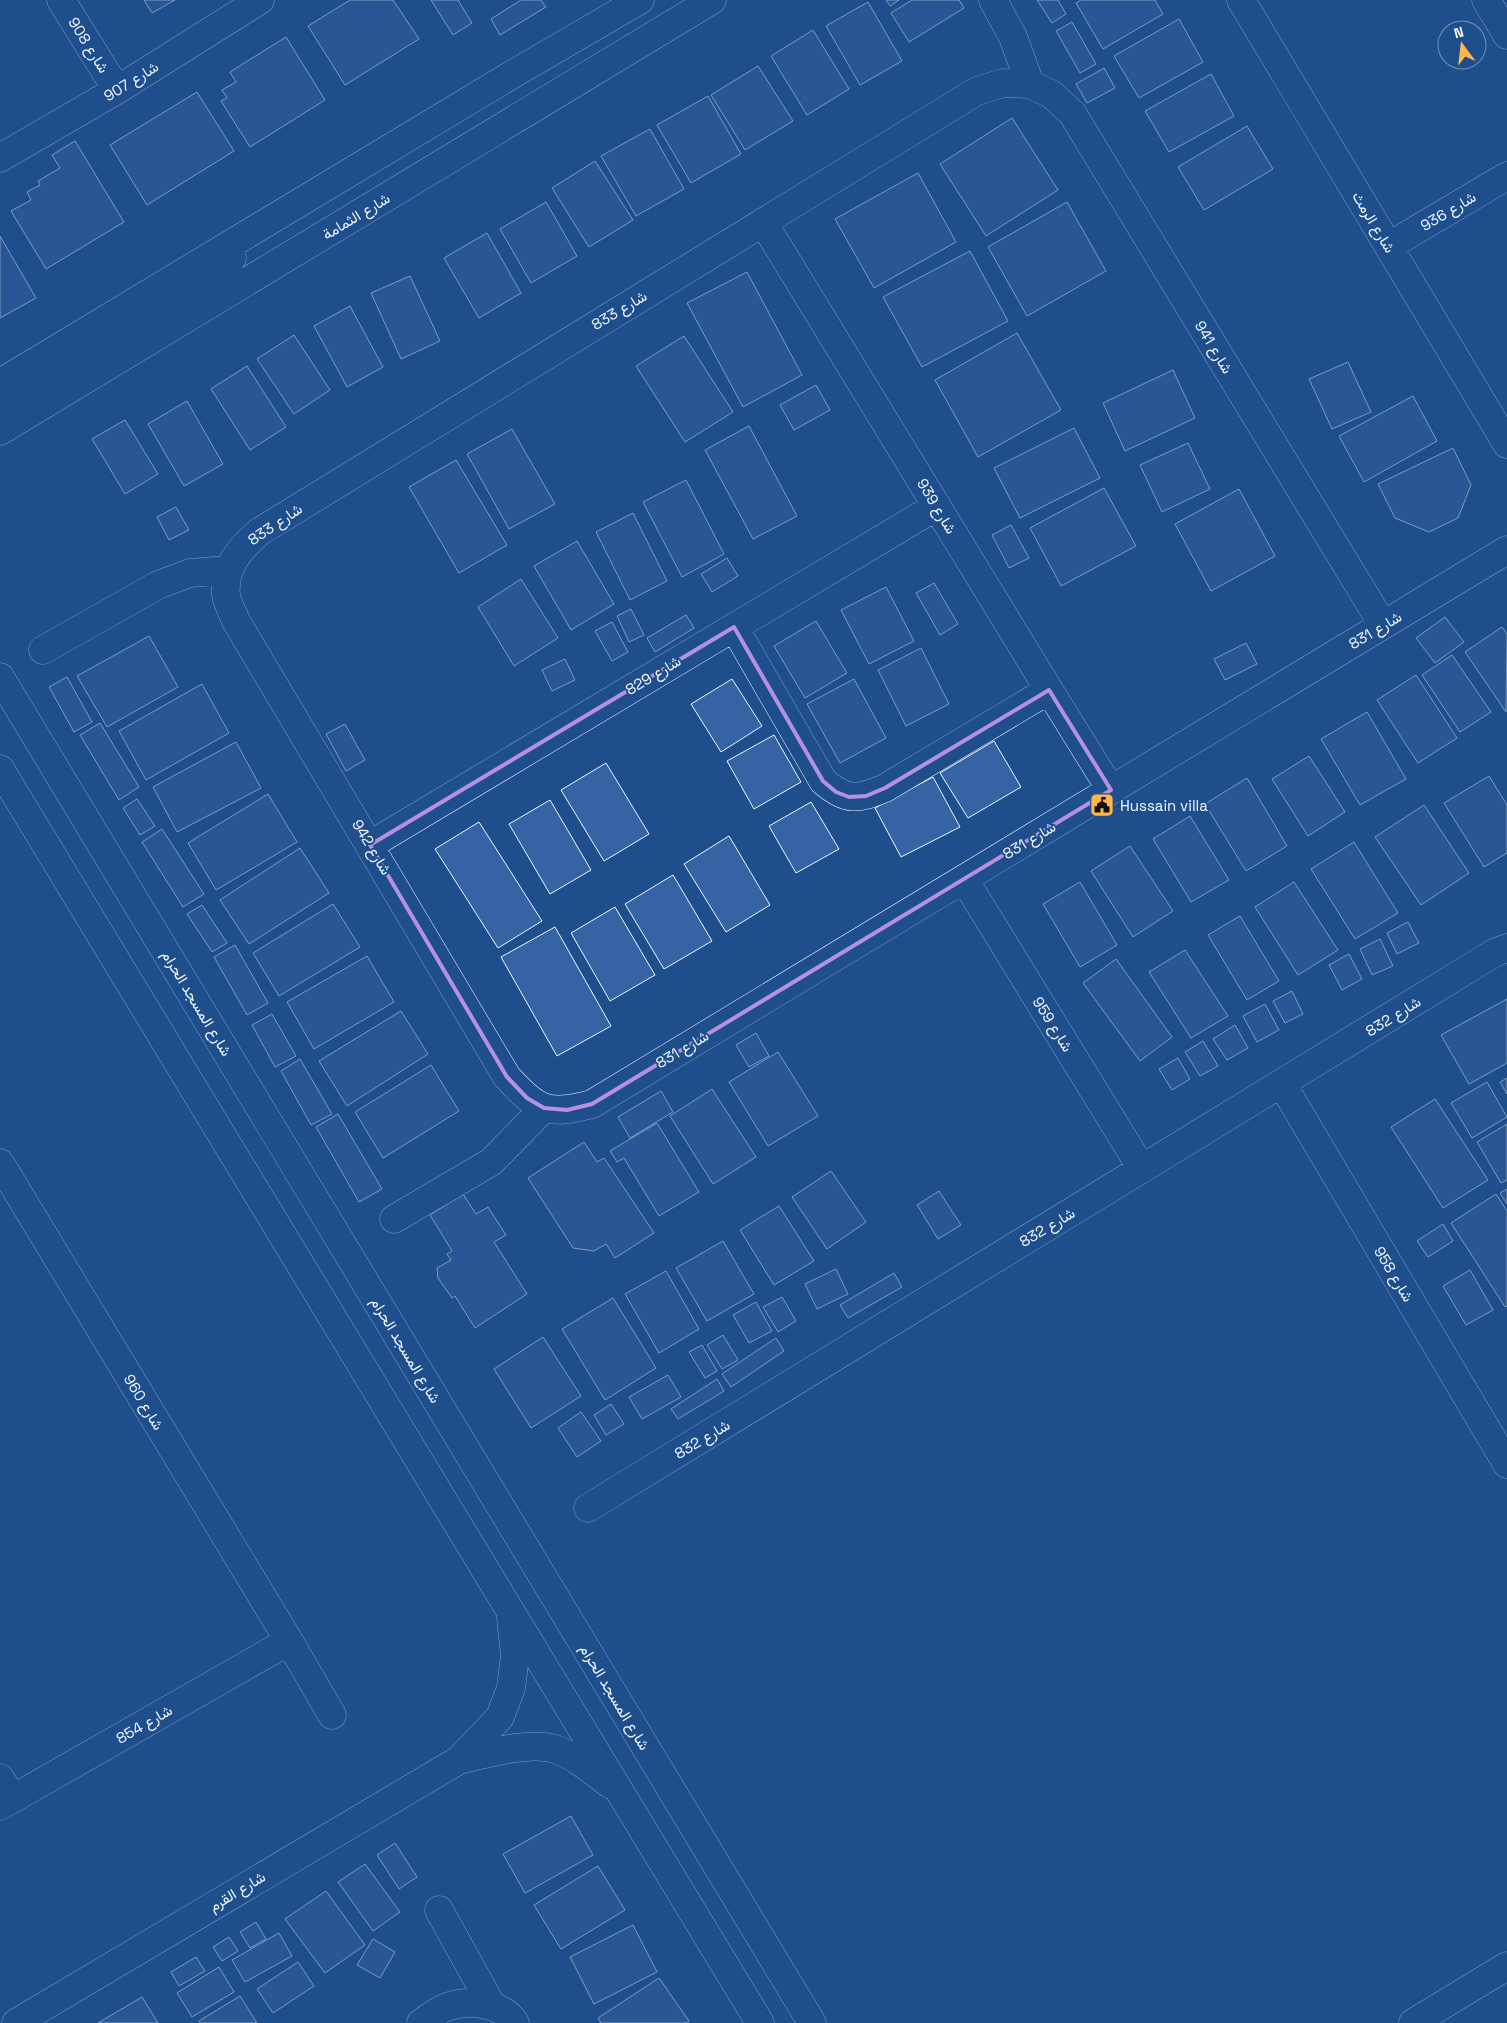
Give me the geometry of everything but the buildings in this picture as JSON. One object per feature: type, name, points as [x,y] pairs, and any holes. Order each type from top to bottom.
[{"type":"street","name":"شارع 908","points":[[61,0],[117,90]]},
{"type":"street","name":"شارع 907","points":[[0,158],[117,90],[260,0]]},
{"type":"street","name":"شارع الثمامة","points":[[0,431],[712,0]]},
{"type":"street","points":[[993,0],[1013,37],[1030,84]]},
{"type":"street","name":"شارع الرمث","points":[[1241,0],[1507,444]]},
{"type":"street","points":[[1486,0],[1507,35]]},
{"type":"street","points":[[0,383],[628,4]]},
{"type":"street","name":"شارع 833","points":[[227,570],[239,549],[259,532],[977,91],[1003,83],[1030,84]]},
{"type":"street","name":"شارع 941","points":[[1030,84],[1052,94],[1072,113],[1383,625]]},
{"type":"street","name":"شارع 936","points":[[1389,246],[1507,176]]},
{"type":"street","name":"شارع 939","points":[[763,222],[1111,790]]},
{"type":"street","points":[[0,406],[213,277],[229,262],[250,233]]},
{"type":"street","name":"شارع 829","points":[[370,845],[937,506]]},
{"type":"street","name":"شارع 831","points":[[544,1108],[568,1110],[592,1104],[1507,550]]},
{"type":"street","points":[[42,650],[158,585],[190,573],[227,570]]},
{"type":"street","name":"شارع 942","points":[[227,570],[226,596],[236,620],[507,1077],[527,1098],[544,1108]]},
{"type":"street","points":[[734,627],[823,780],[836,792],[849,797],[866,796],[884,788],[1049,690]]},
{"type":"street","name":"شارع المسجد الحرام","points":[[0,677],[812,2023]]},
{"type":"street","points":[[0,769],[760,2023]]},
{"type":"street","name":"شارع 959","points":[[964,879],[1142,1169]]},
{"type":"street","name":"شارع 832","points":[[588,1508],[1486,959],[1507,948]]},
{"type":"street","name":"شارع 958","points":[[1282,1084],[1507,1464]]},
{"type":"street","points":[[394,1219],[491,1162],[544,1108]]},
{"type":"street","name":"شارع 960","points":[[0,1164],[332,1715]]},
{"type":"street","name":"شارع القرم","points":[[16,2023],[459,1760],[500,1717],[511,1688],[515,1656],[511,1613]]},
{"type":"street","name":"شارع 854","points":[[4,1795],[289,1641]]},
{"type":"street","name":"شارع القرم","points":[[459,1760],[519,1747],[554,1749],[586,1766],[620,1792]]},
{"type":"street","points":[[439,1910],[492,2006]]},
{"type":"street","points":[[1413,2023],[1507,1966]]},
{"type":"street","points":[[421,2023],[448,2007],[470,2003],[492,2006],[512,2017],[515,2023]]},
{"type":"highlighted area","points":[[734,627],[823,781],[836,792],[849,797],[866,796],[885,788],[1049,690],[1111,790],[592,1104],[567,1110],[544,1108],[527,1098],[507,1077],[370,845]]},
{"type":"place","name":"Hussain villa","points":[[1102,805]]}]
